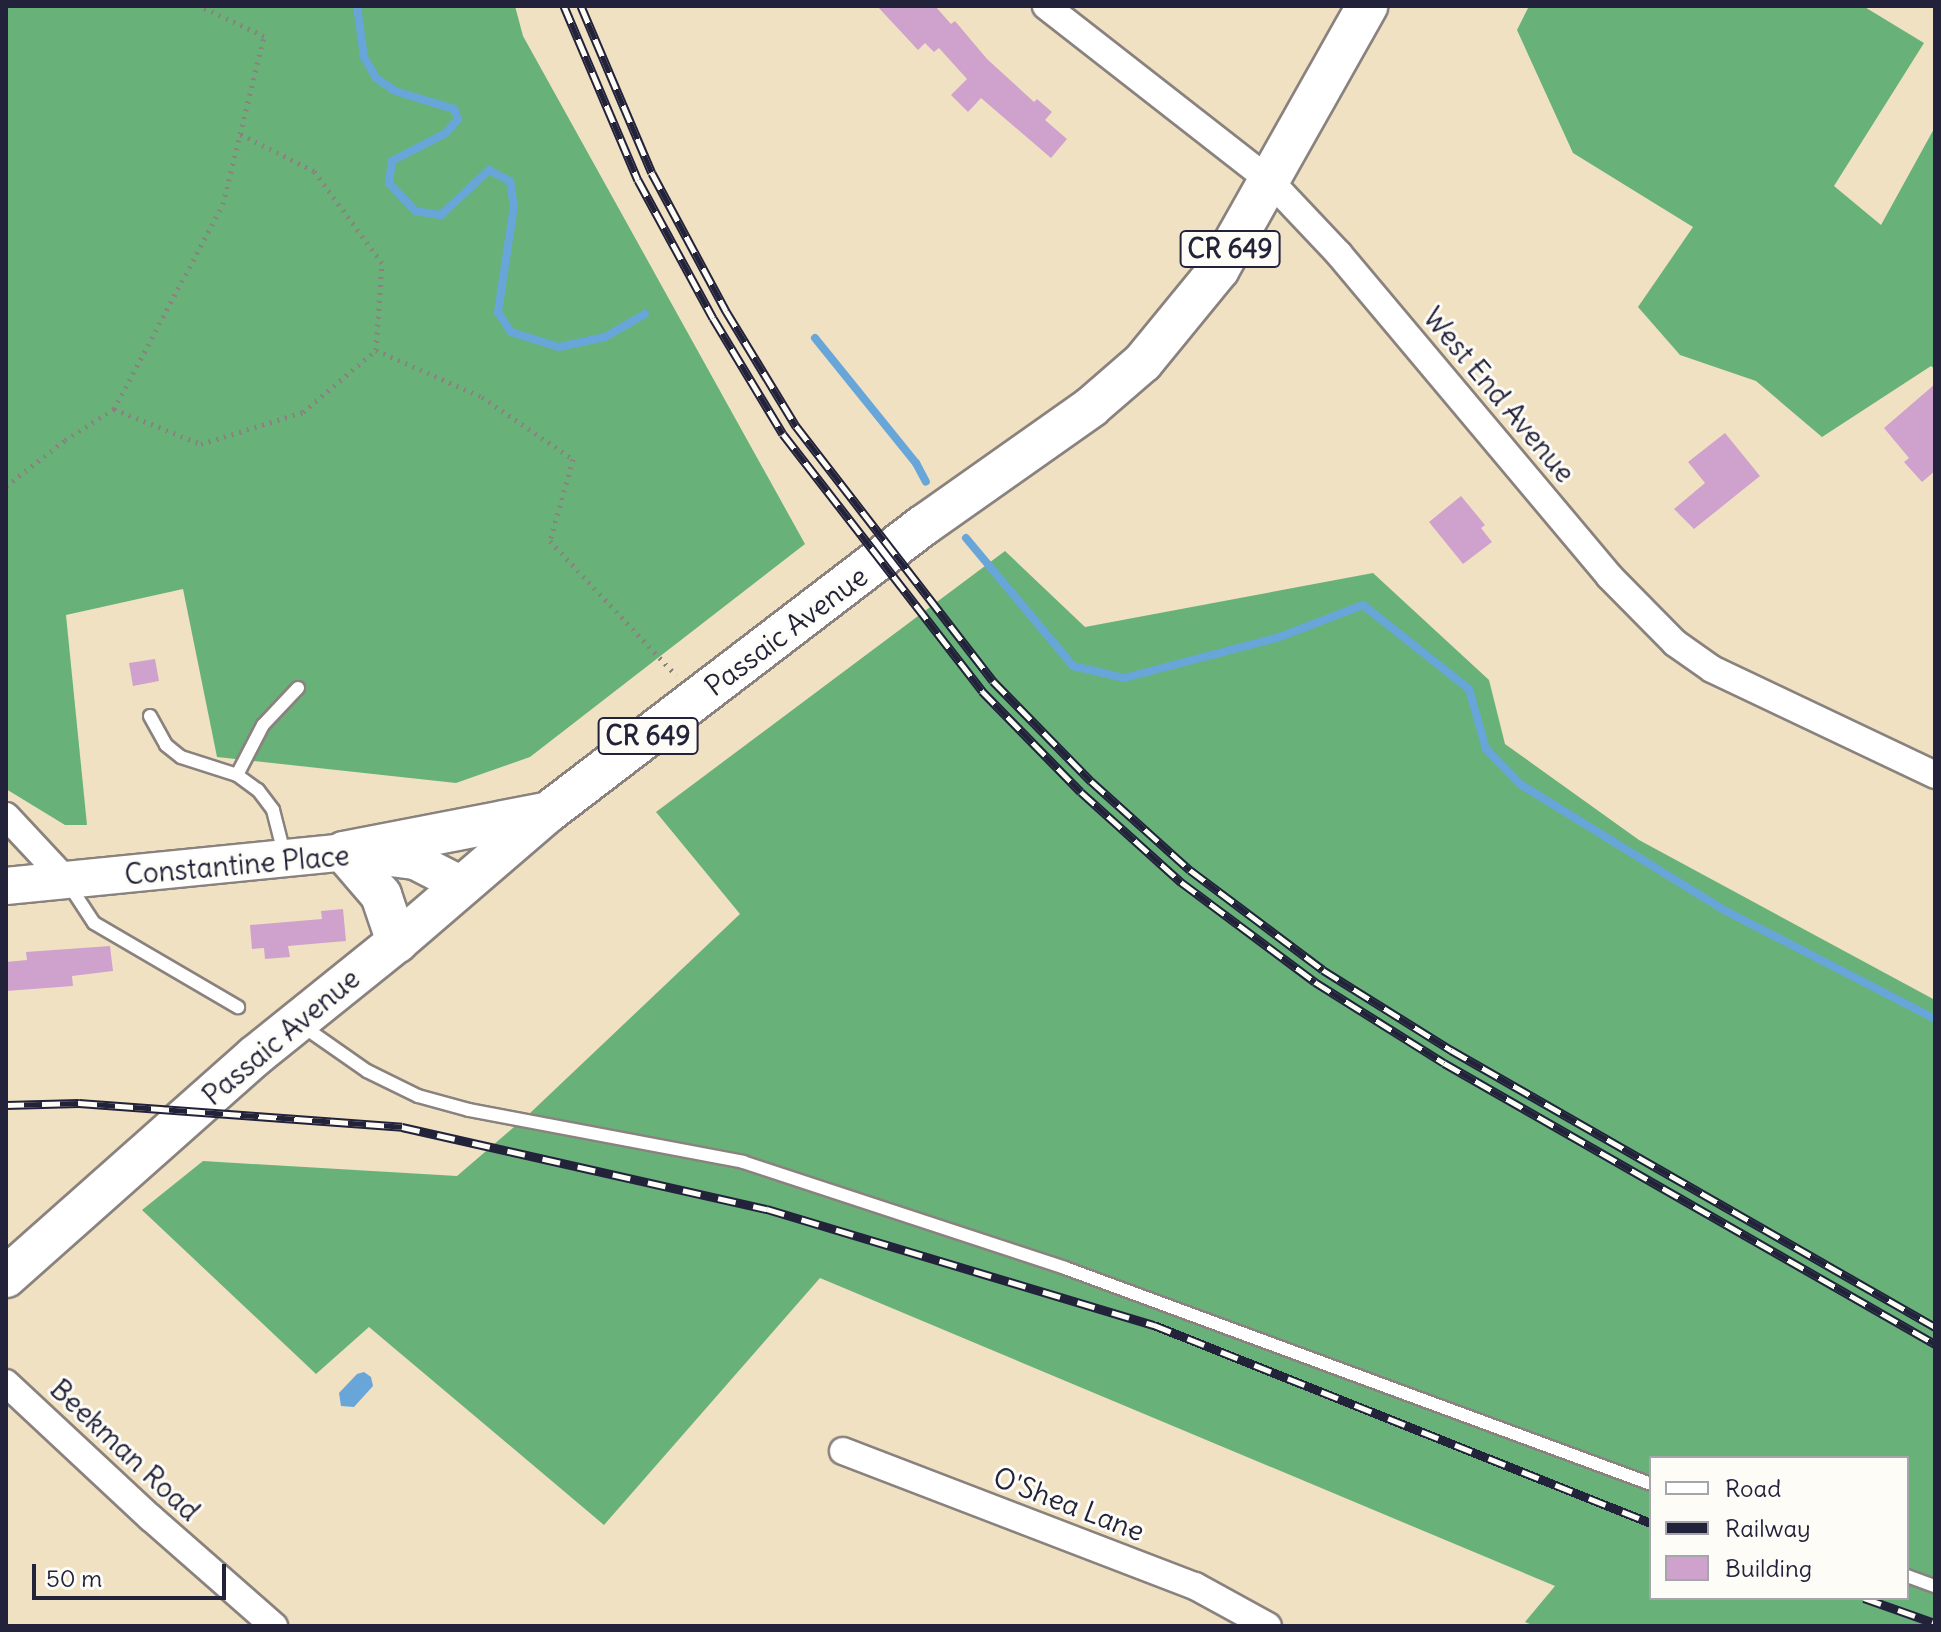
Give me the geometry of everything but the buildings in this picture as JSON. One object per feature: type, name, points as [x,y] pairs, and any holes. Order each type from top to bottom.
[{"type":"main road","name":"Passaic Avenue","points":[[6,1277],[221,1085],[397,942],[547,813],[924,525],[1091,407],[1143,362],[1219,269],[1367,6]]},
{"type":"main road","points":[[397,942],[381,895],[344,852],[547,813]]},
{"type":"street","name":"West End Avenue","points":[[1046,6],[1270,181],[1339,254],[1609,576],[1665,635],[1712,669],[1935,775]]},
{"type":"street","points":[[6,816],[65,879]]},
{"type":"street","name":"Constantine Place","points":[[6,886],[344,852],[415,861],[462,885]]},
{"type":"street","name":"Beekman Road","points":[[6,1383],[151,1518],[274,1626]]},
{"type":"street","name":"O'Shea Lane","points":[[843,1451],[1195,1586],[1268,1626]]},
{"type":"lane","points":[[237,775],[263,725],[298,688]]},
{"type":"lane","points":[[150,716],[166,745],[181,757],[237,775],[258,790],[273,810],[286,860]]},
{"type":"lane","points":[[65,879],[94,923],[238,1007]]},
{"type":"lane","points":[[298,1022],[367,1071],[418,1096],[469,1110],[743,1162],[1065,1268],[1649,1483]]},
{"type":"lane","points":[[1909,1577],[1935,1586]]},
{"type":"path","points":[[6,486],[65,440],[114,409],[223,204],[264,36],[200,6]]},
{"type":"path","points":[[114,409],[201,444],[303,412],[376,350],[382,263],[314,171],[240,134]]},
{"type":"path","points":[[376,350],[482,397],[573,459],[550,541],[698,697]]},
{"type":"green space","points":[[6,6],[515,6],[523,36],[805,544],[530,757],[456,783],[217,757],[183,589],[66,615],[87,825],[65,825],[6,789]]},
{"type":"green space","points":[[1529,6],[1863,6],[1924,43],[1834,186],[1881,225],[1935,127],[1935,369],[1931,366],[1822,437],[1756,381],[1680,355],[1638,307],[1693,227],[1573,153],[1517,30]]},
{"type":"green space","points":[[1005,551],[1085,627],[1373,573],[1489,680],[1505,744],[1639,840],[1935,1000],[1935,1626],[1535,1626],[1525,1622],[1555,1586],[820,1278],[604,1525],[369,1327],[316,1374],[142,1210],[203,1161],[457,1176],[528,1115],[740,914],[656,812]]},
{"type":"water","points":[[364,1372],[371,1377],[373,1386],[354,1407],[341,1406],[339,1393],[357,1374]]},
{"type":"waterway","points":[[357,6],[364,57],[376,78],[395,91],[454,109],[458,119],[446,133],[392,161],[389,183],[415,211],[441,215],[489,170],[510,181],[514,206],[498,312],[511,332],[559,347],[605,337],[645,314]]},
{"type":"waterway","points":[[815,338],[916,463],[926,482]]},
{"type":"waterway","points":[[966,538],[1073,666],[1124,678],[1277,638],[1363,605],[1469,689],[1486,749],[1520,784],[1724,910],[1935,1019]]},
{"type":"railway","points":[[564,6],[638,180],[713,318],[783,434],[982,691],[1081,792],[1181,882],[1315,982],[1444,1063],[1935,1344]]},
{"type":"railway","points":[[581,6],[652,173],[726,311],[796,426],[993,681],[1091,781],[1190,870],[1323,970],[1451,1050],[1935,1327]]},
{"type":"railway","points":[[6,1105],[79,1103],[402,1127],[767,1209],[1154,1325],[1649,1522]]},
{"type":"railway","points":[[1870,1600],[1935,1623]]}]
